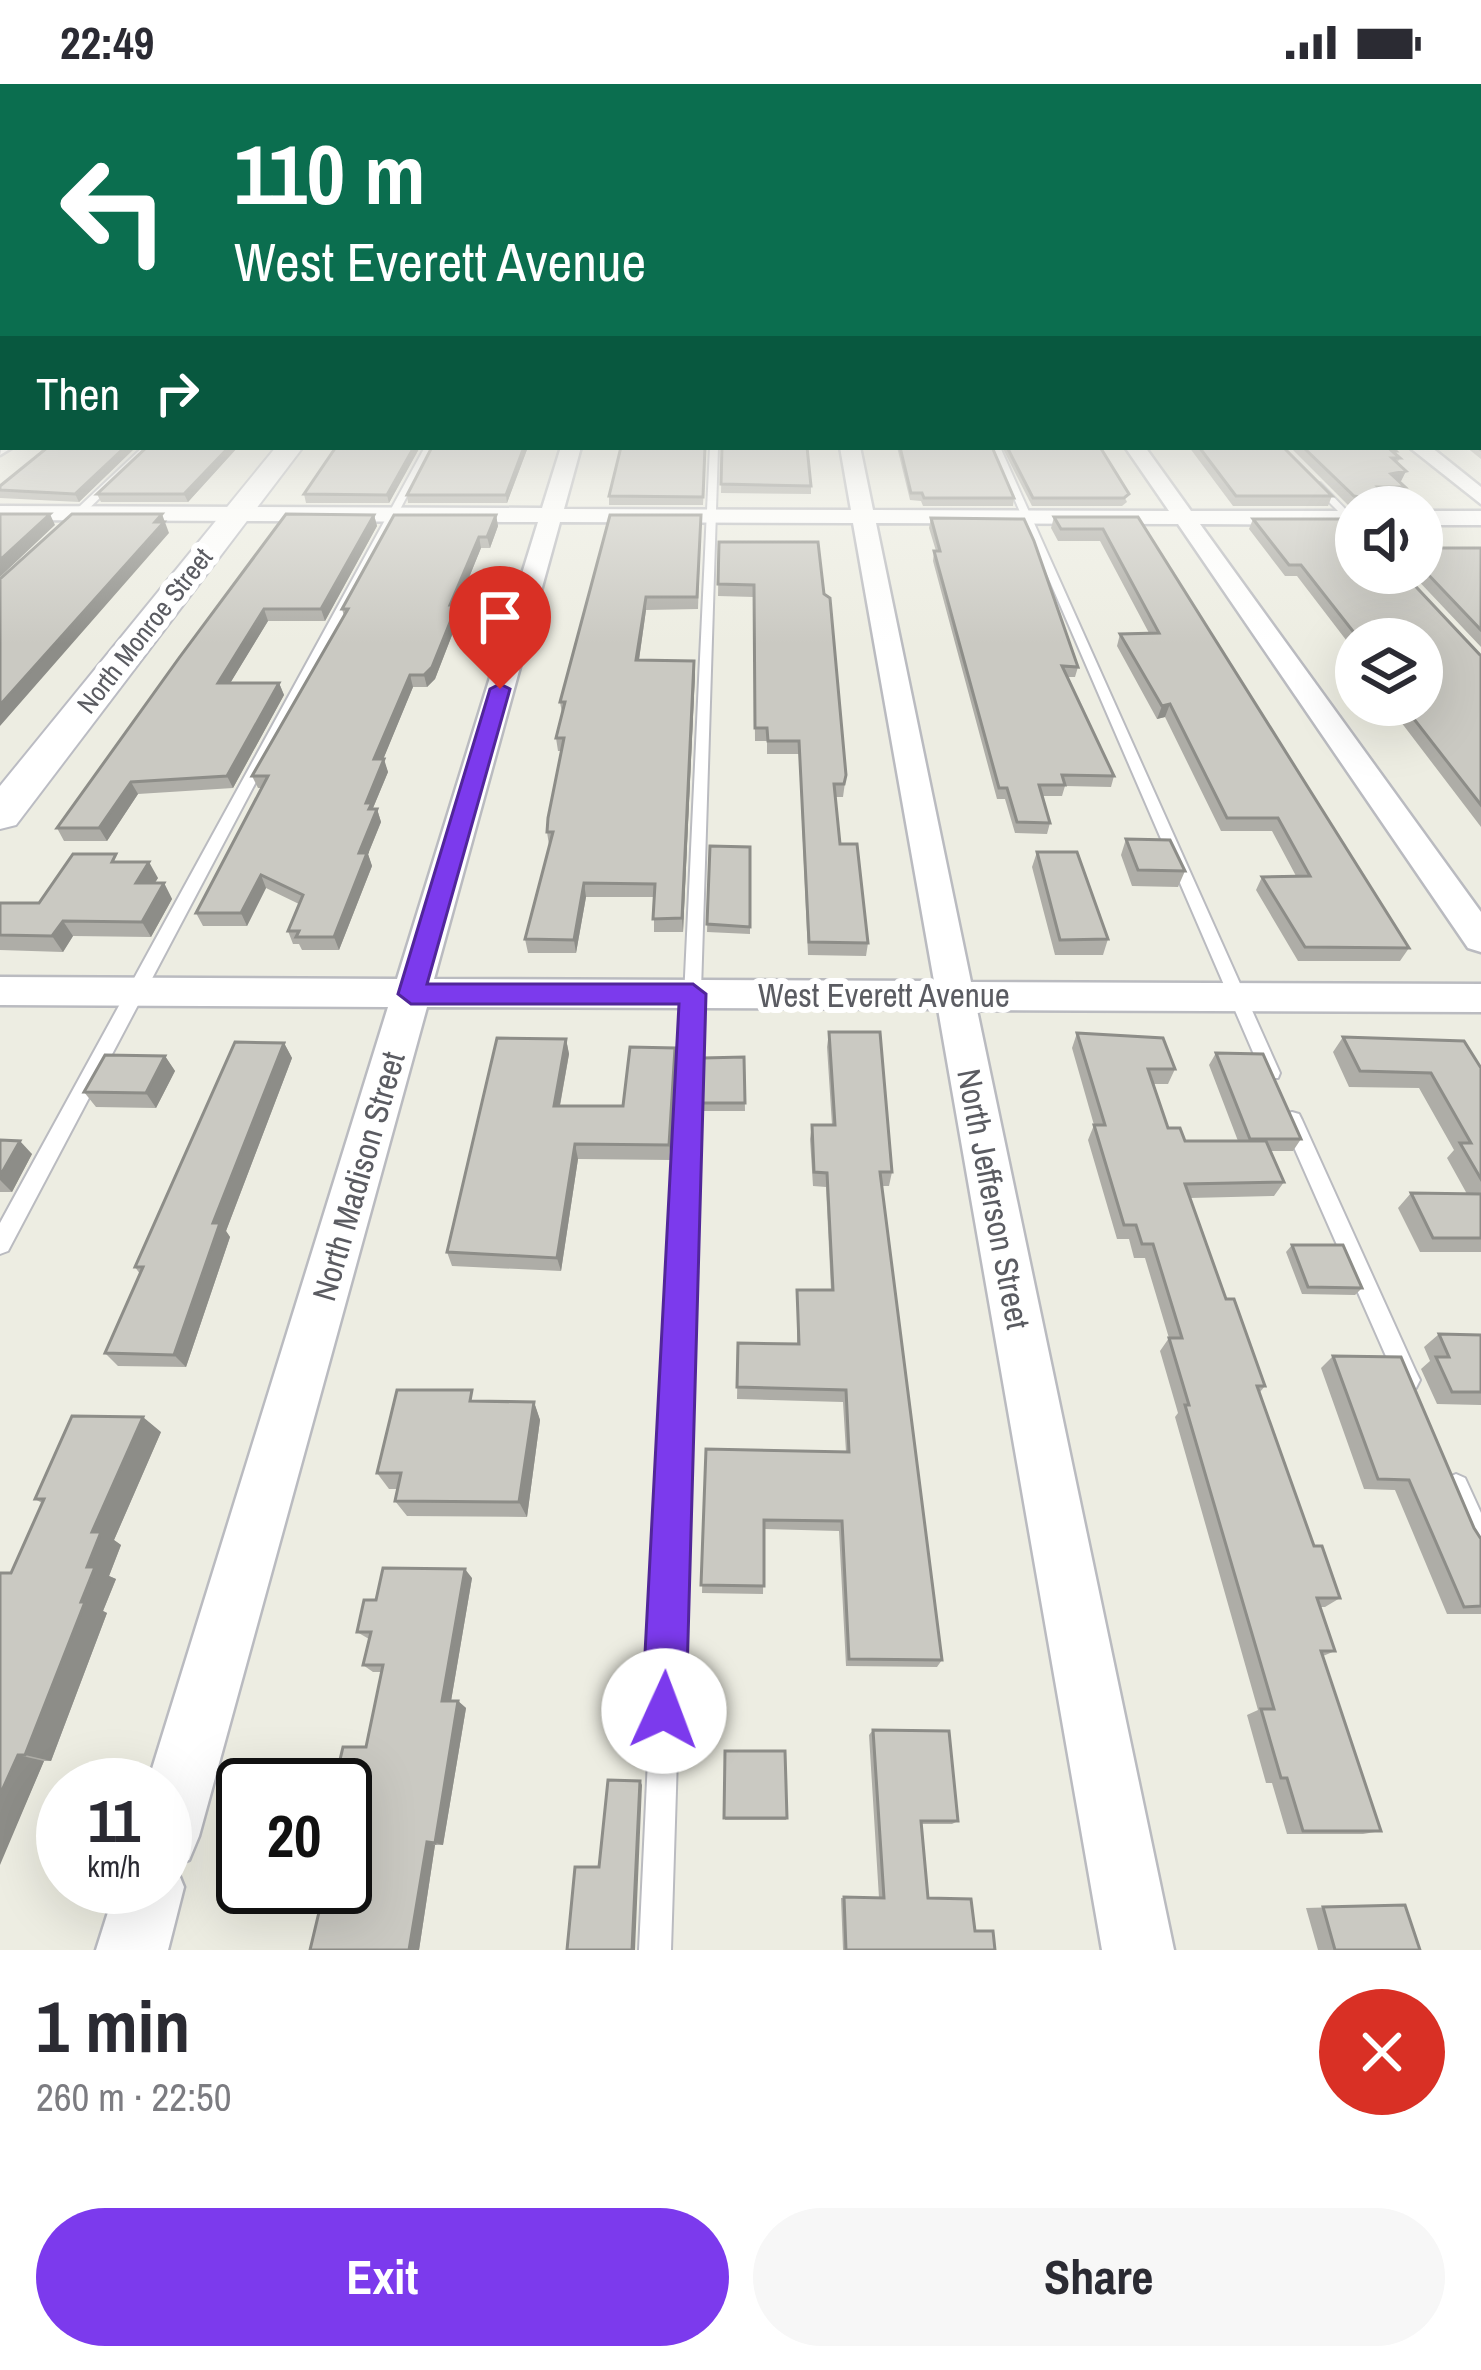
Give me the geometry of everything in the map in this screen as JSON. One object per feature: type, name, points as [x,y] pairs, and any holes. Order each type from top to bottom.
[{"type":"main road","name":"North Monroe Street","points":[[0,815],[272,470]]},
{"type":"street","name":"North Madison Street","points":[[188,1758],[564,470]]},
{"type":"street","name":"North Jefferson Street","points":[[854,470],[1138,1950]]},
{"type":"street","points":[[1151,470],[1481,939]]},
{"type":"street","points":[[1448,470],[1481,498]]},
{"type":"street","points":[[0,513],[71,521],[238,513],[1335,521]]},
{"type":"street","points":[[1443,518],[1481,518]]},
{"type":"street","name":"West Everett Avenue","points":[[0,991],[1481,998]]},
{"type":"street","points":[[132,1950],[142,1914]]},
{"type":"lane","points":[[71,521],[124,470]]},
{"type":"lane","points":[[0,1244],[416,470]]},
{"type":"lane","points":[[655,1950],[713,470]]},
{"type":"lane","points":[[1006,470],[1276,1084]]},
{"type":"lane","points":[[1308,476],[1335,503]]},
{"type":"lane","points":[[1286,1106],[1413,1390]]},
{"type":"lane","points":[[1452,1477],[1481,1543]]},
{"type":"building","points":[[20,470],[100,470],[75,494],[0,490]]},
{"type":"building","points":[[122,470],[207,470],[184,494],[97,494]]},
{"type":"building","points":[[320,470],[401,470],[387,495],[304,494]]},
{"type":"building","points":[[420,470],[515,470],[506,495],[407,495]]},
{"type":"building","points":[[615,470],[704,470],[703,497],[609,496]]},
{"type":"building","points":[[721,470],[809,470],[811,486],[721,484]]},
{"type":"building","points":[[906,470],[1002,470],[1014,498],[924,498],[922,493],[911,493]]},
{"type":"building","points":[[1019,470],[1114,470],[1129,494],[1124,498],[1033,498]]},
{"type":"building","points":[[1216,470],[1306,470],[1332,496],[1236,496]]},
{"type":"building","points":[[1327,470],[1406,471],[1391,474],[1404,486],[1344,486]]},
{"type":"building","points":[[0,514],[50,514],[0,560]]},
{"type":"building","points":[[72,514],[162,514],[155,522],[164,522],[0,705],[0,579]]},
{"type":"building","points":[[286,514],[374,515],[321,609],[264,609],[218,683],[279,683],[227,776],[131,782],[99,828],[57,828],[179,658]]},
{"type":"building","points":[[394,515],[496,515],[487,537],[479,537],[450,605],[457,605],[432,667],[424,675],[410,675],[374,759],[384,759],[366,803],[372,803],[369,809],[377,809],[359,853],[367,853],[334,937],[296,937],[299,931],[288,931],[303,895],[261,875],[241,913],[196,913],[268,776],[252,776],[348,609],[342,609]]},
{"type":"building","points":[[610,515],[701,515],[697,597],[646,597],[636,660],[694,661],[682,918],[653,919],[655,884],[584,883],[574,940],[525,939],[553,832],[547,832],[564,738],[556,738],[565,702],[560,702]]},
{"type":"building","points":[[1054,517],[1138,517],[1409,948],[1305,947],[1262,877],[1310,876],[1278,818],[1227,818],[1170,704],[1162,706],[1120,634],[1159,633],[1103,529],[1061,529]]},
{"type":"building","points":[[931,518],[1024,519],[1034,541],[1078,667],[1062,666],[1114,776],[1062,775],[1065,785],[1039,785],[1050,823],[1017,822],[1007,788],[999,788],[934,551],[940,551]]},
{"type":"building","points":[[1253,519],[1335,519],[1335,594],[1423,594],[1481,656],[1481,805],[1419,726],[1443,726],[1443,618],[1343,618],[1301,565],[1289,565]]},
{"type":"building","points":[[719,542],[818,542],[824,594],[830,598],[846,775],[844,784],[834,784],[840,844],[857,844],[868,943],[809,942],[799,741],[768,741],[767,728],[755,728],[754,585],[718,584]]},
{"type":"building","points":[[1443,548],[1481,548],[1481,630],[1443,590]]},
{"type":"building","points":[[1126,839],[1170,840],[1185,871],[1138,870]]},
{"type":"building","points":[[710,846],[750,847],[750,927],[707,924]]},
{"type":"building","points":[[1037,852],[1077,852],[1108,939],[1060,940]]},
{"type":"building","points":[[73,854],[116,854],[112,862],[149,862],[136,883],[164,883],[142,922],[63,921],[52,936],[0,935],[0,903],[39,903]]},
{"type":"building","points":[[829,1032],[880,1032],[892,1172],[880,1172],[942,1660],[849,1659],[842,1521],[764,1520],[764,1586],[701,1585],[706,1449],[849,1452],[846,1390],[737,1387],[738,1343],[799,1344],[797,1290],[833,1290],[827,1173],[814,1172],[812,1125],[835,1125]]},
{"type":"building","points":[[1077,1033],[1163,1038],[1175,1069],[1148,1069],[1168,1128],[1180,1128],[1185,1141],[1266,1141],[1284,1182],[1185,1184],[1226,1299],[1234,1299],[1265,1386],[1257,1386],[1314,1546],[1322,1546],[1340,1598],[1317,1598],[1335,1651],[1321,1651],[1381,1831],[1303,1831],[1287,1778],[1281,1778],[1261,1709],[1274,1709],[1169,1338],[1182,1338],[1153,1244],[1142,1244],[1136,1225],[1124,1225],[1094,1125],[1105,1125]]},
{"type":"building","points":[[1343,1037],[1464,1041],[1481,1068],[1481,1179],[1460,1143],[1471,1143],[1431,1073],[1360,1071]]},
{"type":"building","points":[[497,1038],[566,1039],[554,1106],[623,1106],[630,1047],[675,1048],[669,1145],[575,1144],[557,1258],[447,1252]]},
{"type":"building","points":[[235,1042],[284,1043],[213,1223],[220,1223],[174,1355],[105,1353],[143,1267],[135,1267]]},
{"type":"building","points":[[1216,1053],[1263,1054],[1301,1139],[1250,1139]]},
{"type":"building","points":[[105,1055],[165,1056],[146,1093],[84,1092]]},
{"type":"building","points":[[744,1057],[745,1103],[701,1103],[703,1058]]},
{"type":"building","points":[[0,1140],[20,1141],[0,1176]]},
{"type":"building","points":[[1411,1193],[1481,1194],[1481,1238],[1433,1238]]},
{"type":"building","points":[[1292,1245],[1343,1245],[1362,1288],[1308,1287]]},
{"type":"building","points":[[1439,1334],[1481,1335],[1481,1392],[1452,1392],[1436,1357],[1449,1357]]},
{"type":"building","points":[[1333,1356],[1401,1357],[1481,1539],[1481,1606],[1464,1607],[1409,1480],[1378,1479]]},
{"type":"building","points":[[397,1390],[472,1390],[470,1401],[534,1402],[519,1502],[395,1501],[401,1473],[377,1473]]},
{"type":"building","points":[[72,1416],[143,1417],[92,1532],[101,1532],[87,1567],[95,1567],[81,1602],[85,1602],[25,1755],[18,1755],[0,1795],[0,1573],[11,1573],[44,1499],[35,1499]]},
{"type":"building","points":[[383,1568],[465,1569],[442,1701],[458,1701],[435,1843],[427,1842],[409,1950],[310,1950],[319,1914],[372,1914],[372,1758],[340,1758],[343,1747],[366,1747],[383,1665],[363,1665],[371,1632],[357,1632],[364,1600],[376,1600]]},
{"type":"building","points":[[873,1730],[949,1731],[958,1821],[921,1821],[928,1898],[971,1899],[975,1931],[993,1931],[995,1950],[846,1950],[844,1897],[884,1898]]},
{"type":"building","points":[[725,1751],[785,1751],[787,1818],[724,1818]]},
{"type":"building","points":[[608,1780],[640,1781],[632,1950],[567,1950],[575,1867],[599,1867]]},
{"type":"building","points":[[1405,1905],[1420,1950],[1335,1950],[1323,1907]]},
{"type":"route","points":[[500,689],[411,994],[693,994],[664,1711]]}]
